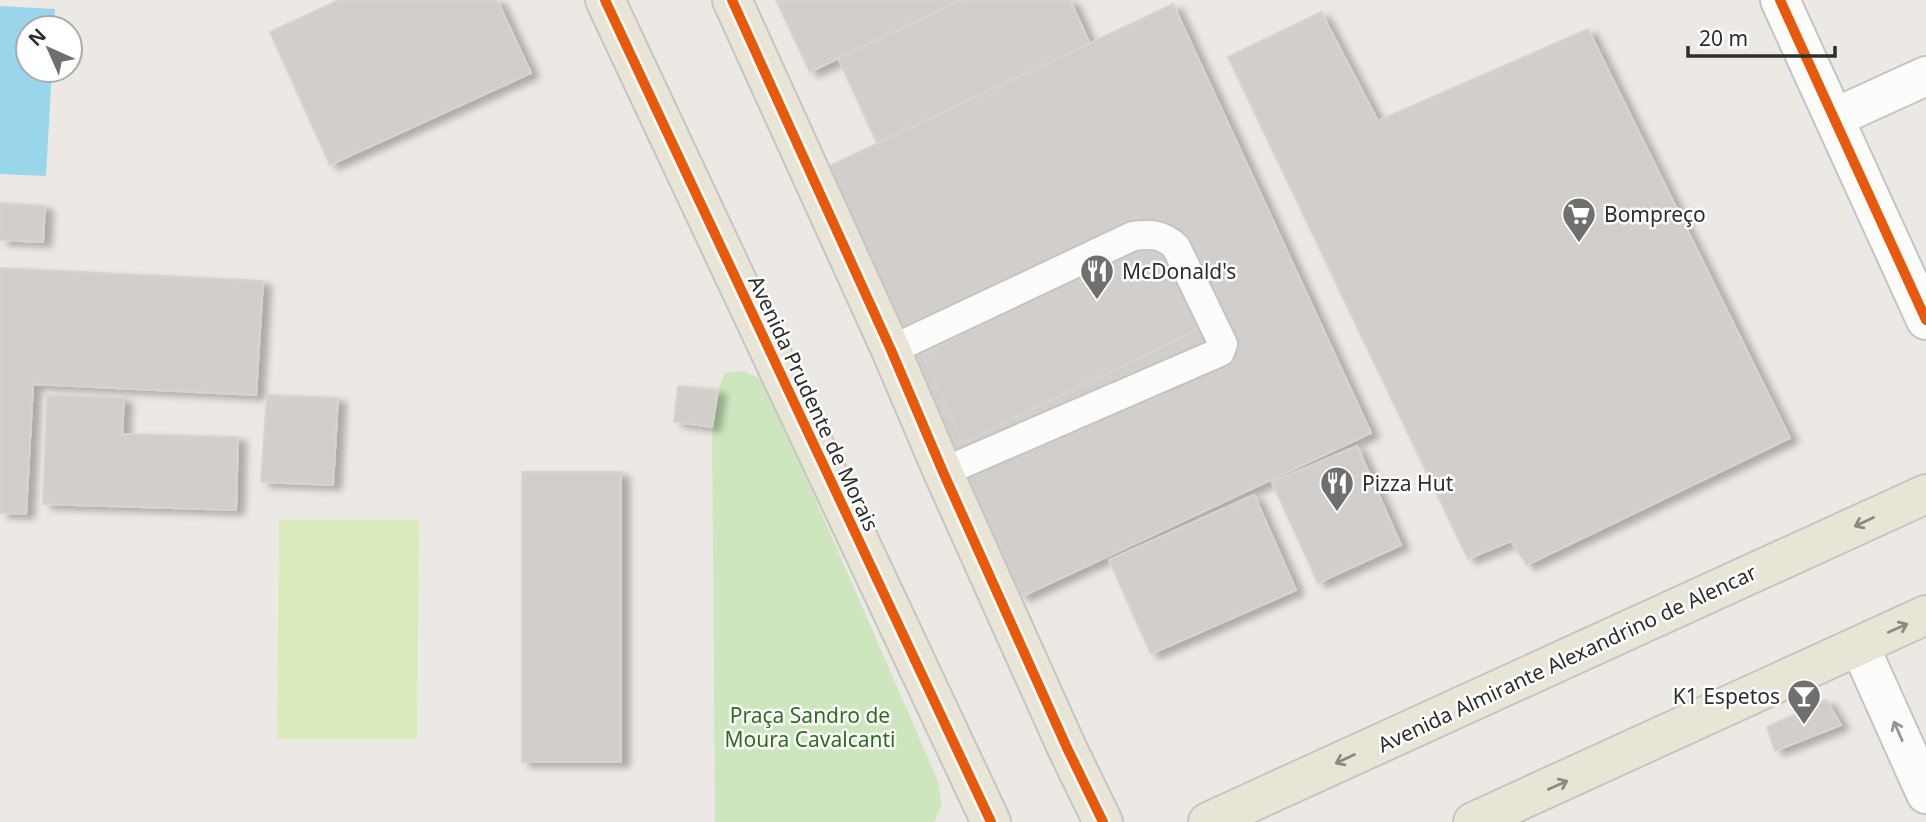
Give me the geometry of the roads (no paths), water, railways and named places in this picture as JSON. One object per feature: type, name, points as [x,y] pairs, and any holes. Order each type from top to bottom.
[{"type":"main road","name":"Avenida Prudente de Morais","points":[[605,0],[991,822]]},
{"type":"main road","points":[[732,0],[1067,748],[1103,822]]},
{"type":"main road","name":"Avenida Almirante Alexandrino de Alencar","points":[[1208,822],[1926,494]]},
{"type":"main road","points":[[1473,822],[1524,812],[1926,615]]},
{"type":"street","points":[[1780,0],[1926,320]]},
{"type":"street","points":[[1834,118],[1926,76]]},
{"type":"street","points":[[1860,647],[1926,794]]},
{"type":"lane","points":[[891,350],[1133,236],[1152,234],[1167,238],[1176,247],[1223,344],[1220,352],[943,472]]},
{"type":"water","points":[[0,6],[55,9],[55,14],[14,14],[14,84],[51,84],[46,176],[0,174]]},
{"type":"place","name":"Bompreço","points":[[1579,244]]},
{"type":"place","name":"McDonald's","points":[[1097,301]]},
{"type":"place","name":"Pizza Hut","points":[[1337,513]]},
{"type":"place","name":"K1 Espetos","points":[[1804,726]]},
{"type":"park label","name":"Praça Sandro de Moura Cavalcanti","points":[[810,727]]}]
